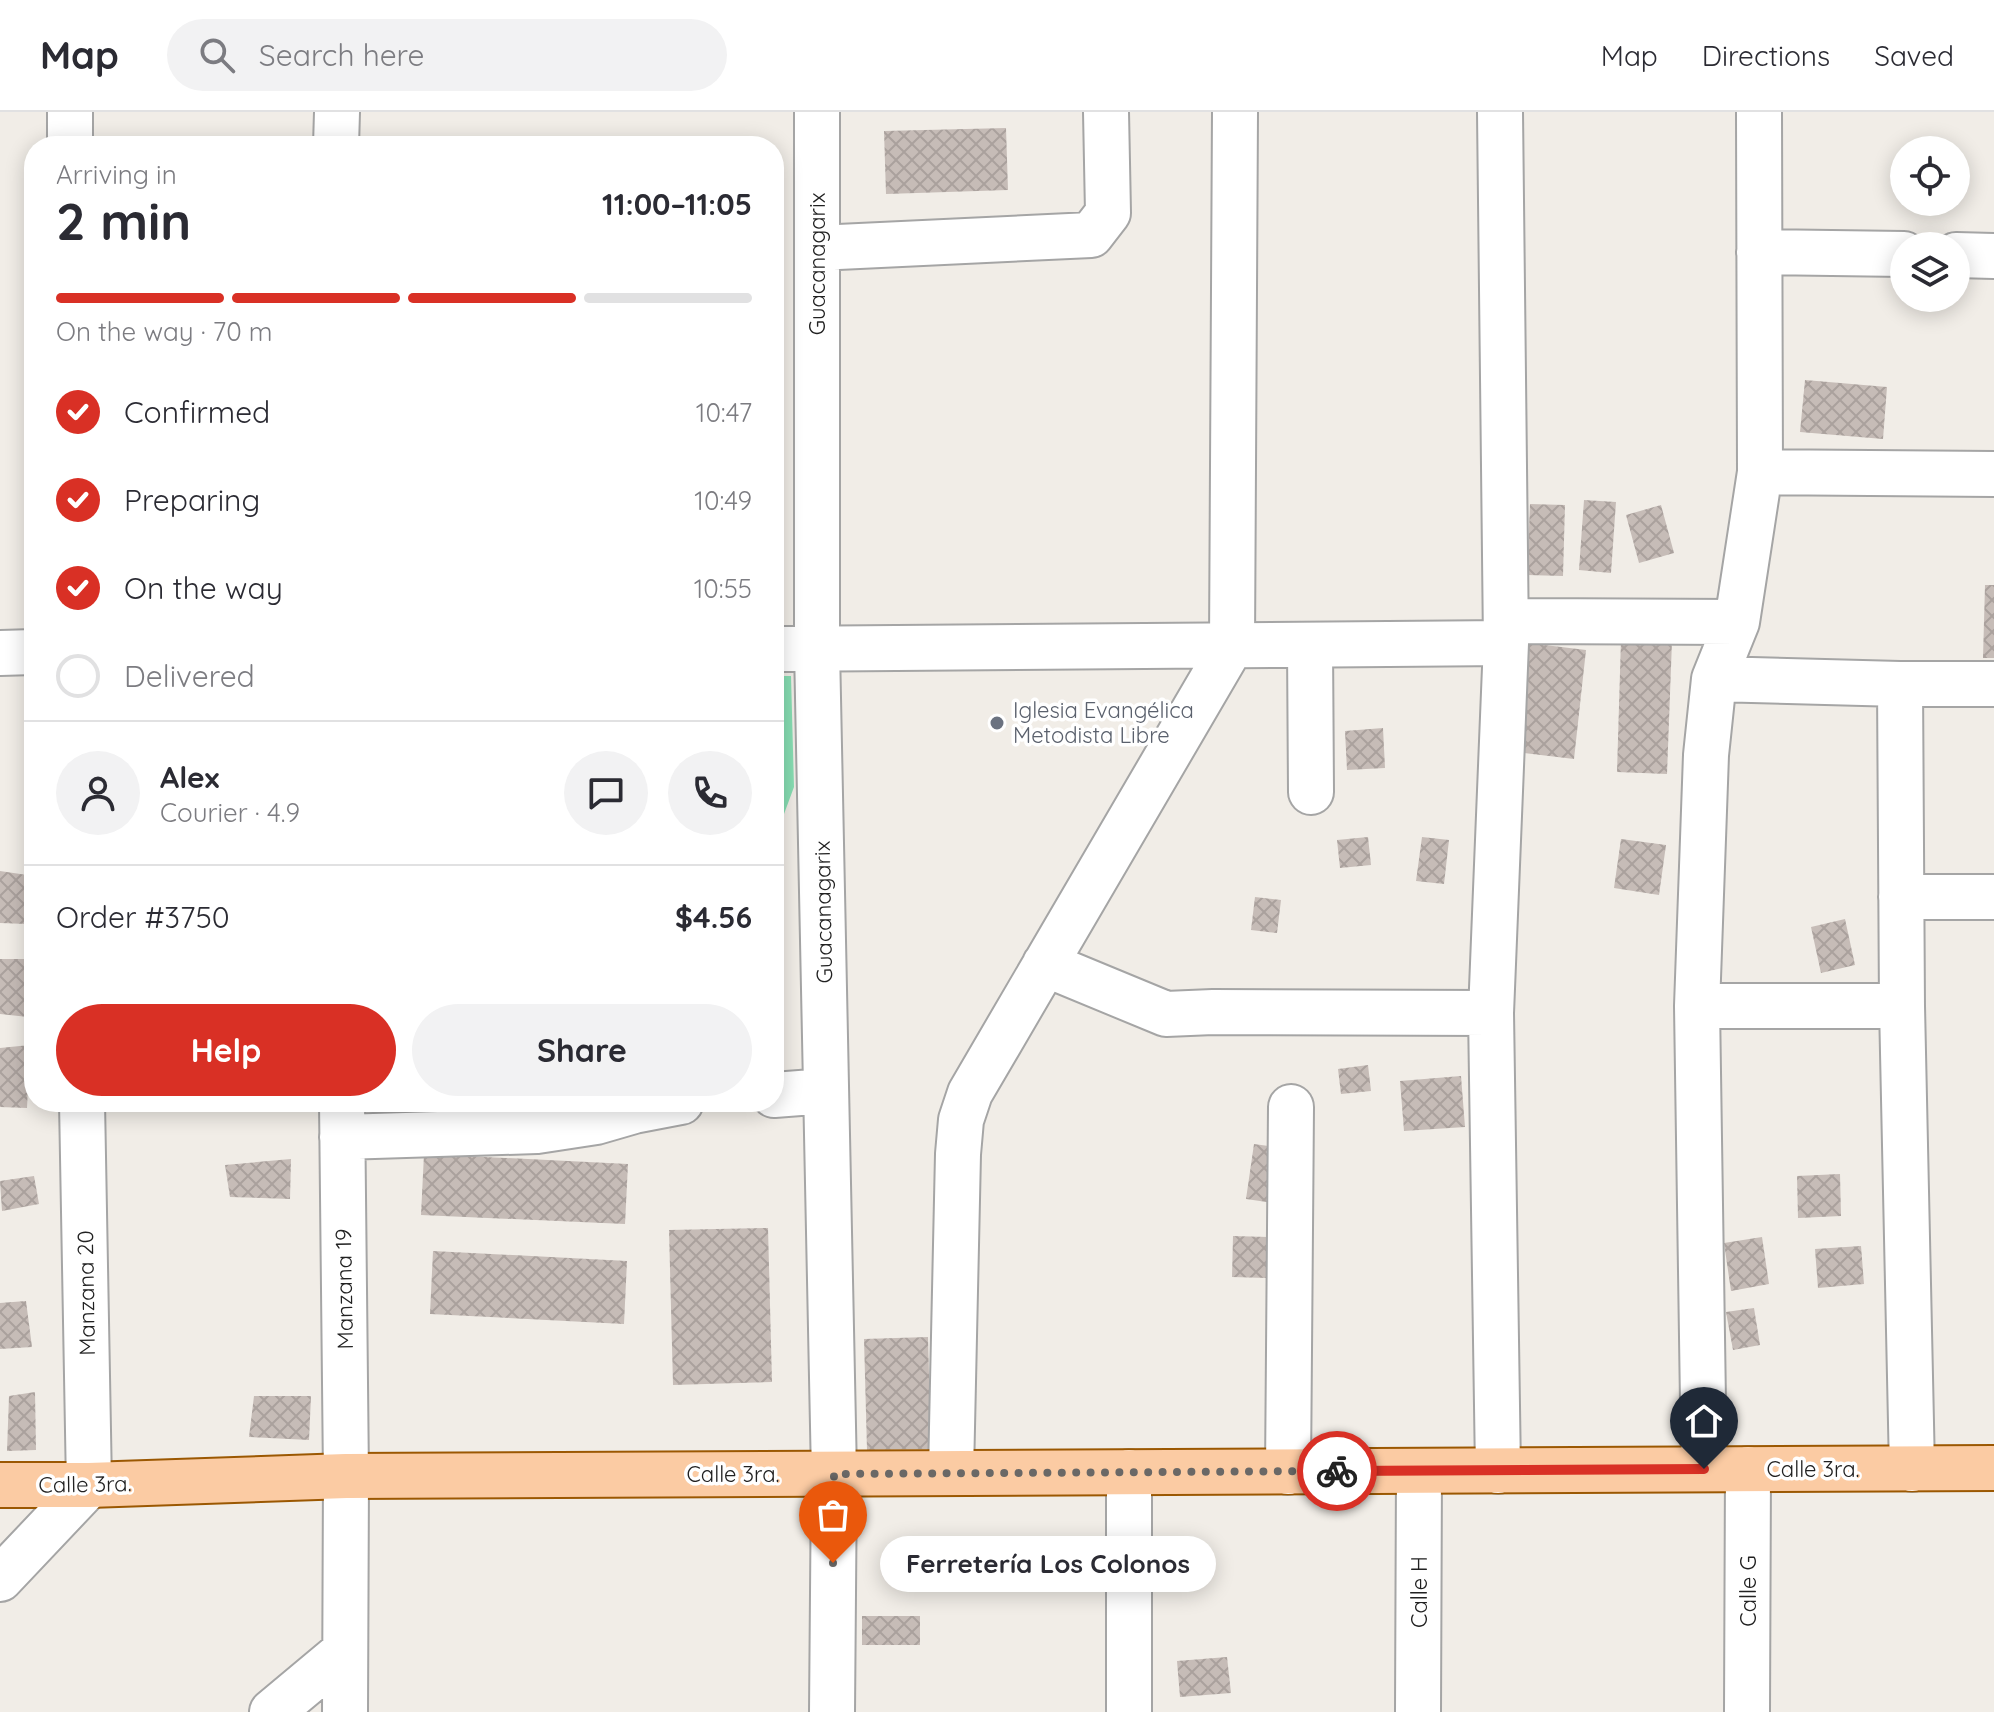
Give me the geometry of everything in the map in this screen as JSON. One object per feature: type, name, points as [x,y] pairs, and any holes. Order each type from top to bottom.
[{"type":"main road","name":"Calle 3ra.","points":[[0,1485],[346,1476],[1994,1468]]},
{"type":"street","points":[[70,112],[70,136]]},
{"type":"street","points":[[336,136],[337,112]]},
{"type":"street","name":"Guacanagarix","points":[[817,112],[817,649],[834,1474],[832,1712]]},
{"type":"street","points":[[817,248],[1091,235],[1108,213],[1106,112]]},
{"type":"street","points":[[951,1473],[958,1154],[961,1120],[970,1093],[1232,645],[1235,112]]},
{"type":"street","points":[[1498,1471],[1491,1013],[1506,632],[1500,112]]},
{"type":"street","points":[[1704,1469],[1697,1006],[1706,755],[1714,679],[1737,622],[1760,472],[1759,112]]},
{"type":"street","points":[[1759,252],[1890,254]]},
{"type":"street","points":[[1970,255],[1994,256]]},
{"type":"street","points":[[1760,472],[1994,474]]},
{"type":"street","points":[[784,649],[1310,645],[1506,632],[1737,622]]},
{"type":"street","points":[[1310,645],[1311,792]]},
{"type":"street","points":[[0,653],[24,652]]},
{"type":"street","points":[[1714,679],[1994,684]]},
{"type":"street","points":[[1900,684],[1902,1006],[1912,1469]]},
{"type":"street","points":[[1901,897],[1994,897]]},
{"type":"street","points":[[1045,964],[1166,1014],[1491,1013]]},
{"type":"street","points":[[1697,1006],[1902,1006]]},
{"type":"street","points":[[784,1094],[826,1091]]},
{"type":"street","points":[[1288,1472],[1291,1107]]},
{"type":"street","name":"Manzana 20","points":[[82,1112],[89,1485]]},
{"type":"street","points":[[342,1120],[537,1131],[596,1122],[631,1112]]},
{"type":"street","name":"Manzana 19","points":[[342,1120],[345,1712]]},
{"type":"street","name":"Calle G","points":[[1747,1712],[1748,1469]]},
{"type":"street","name":"Calle H","points":[[1418,1712],[1419,1471]]},
{"type":"street","points":[[1129,1472],[1129,1712]]},
{"type":"street","points":[[0,1579],[89,1485]]},
{"type":"street","points":[[272,1712],[345,1651]]},
{"type":"green space","points":[[784,676],[791,676],[794,787],[784,814]]},
{"type":"green space","points":[[405,1112],[430,1112],[405,1117]]},
{"type":"building","points":[[1006,128],[1008,190],[886,194],[884,131]]},
{"type":"building","points":[[1805,380],[1887,387],[1883,439],[1800,432]]},
{"type":"building","points":[[1584,500],[1616,502],[1611,573],[1579,570]]},
{"type":"building","points":[[1530,504],[1565,505],[1563,576],[1527,575]]},
{"type":"building","points":[[1661,505],[1674,553],[1639,563],[1626,515]]},
{"type":"building","points":[[1985,585],[1994,585],[1994,658],[1983,658]]},
{"type":"building","points":[[1621,639],[1672,641],[1667,774],[1617,772]]},
{"type":"building","points":[[1520,642],[1586,650],[1574,759],[1508,751]]},
{"type":"building","points":[[1383,728],[1385,768],[1347,770],[1345,731]]},
{"type":"building","points":[[1368,837],[1371,865],[1340,868],[1337,840]]},
{"type":"building","points":[[1422,837],[1449,840],[1444,884],[1416,881]]},
{"type":"building","points":[[1621,839],[1666,845],[1659,895],[1614,888]]},
{"type":"building","points":[[0,871],[24,875],[24,924],[0,923]]},
{"type":"building","points":[[1255,897],[1281,900],[1277,933],[1251,930]]},
{"type":"building","points":[[1845,919],[1855,965],[1821,973],[1811,927]]},
{"type":"building","points":[[0,959],[24,959],[24,1017],[0,1014]]},
{"type":"building","points":[[24,1046],[24,1108],[0,1107],[0,1048]]},
{"type":"building","points":[[1368,1065],[1371,1091],[1341,1094],[1338,1069]]},
{"type":"building","points":[[1461,1076],[1465,1127],[1404,1131],[1400,1081]]},
{"type":"building","points":[[1254,1144],[1282,1148],[1273,1203],[1246,1199]]},
{"type":"building","points":[[424,1154],[628,1164],[625,1224],[421,1215]]},
{"type":"building","points":[[291,1159],[290,1199],[230,1197],[225,1165]]},
{"type":"building","points":[[1840,1174],[1841,1216],[1798,1218],[1797,1176]]},
{"type":"building","points":[[34,1176],[39,1204],[2,1211],[0,1181]]},
{"type":"building","points":[[768,1228],[772,1382],[673,1385],[669,1230]]},
{"type":"building","points":[[1233,1236],[1268,1237],[1267,1278],[1232,1277]]},
{"type":"building","points":[[1762,1237],[1769,1284],[1731,1291],[1724,1243]]},
{"type":"building","points":[[1861,1246],[1864,1284],[1818,1288],[1815,1249]]},
{"type":"building","points":[[433,1251],[627,1261],[624,1324],[430,1314]]},
{"type":"building","points":[[26,1301],[32,1347],[0,1349],[0,1303]]},
{"type":"building","points":[[1754,1308],[1760,1345],[1733,1350],[1726,1312]]},
{"type":"building","points":[[928,1337],[931,1449],[867,1450],[864,1339]]},
{"type":"building","points":[[35,1392],[36,1450],[7,1451],[9,1396]]},
{"type":"building","points":[[254,1396],[311,1396],[309,1440],[249,1437]]},
{"type":"building","points":[[862,1616],[920,1616],[920,1645],[862,1645]]},
{"type":"building","points":[[1227,1657],[1231,1693],[1180,1697],[1177,1661]]},
{"type":"way so far","points":[[833,1563],[834,1474],[1337,1471]]},
{"type":"place","name":"Iglesia Evangélica Metodista Libre","points":[[997,723]]},
{"type":"place","name":"Ferretería Los Colonos","points":[[833,1563]]},
{"type":"route","points":[[1337,1471],[1704,1469]]}]
